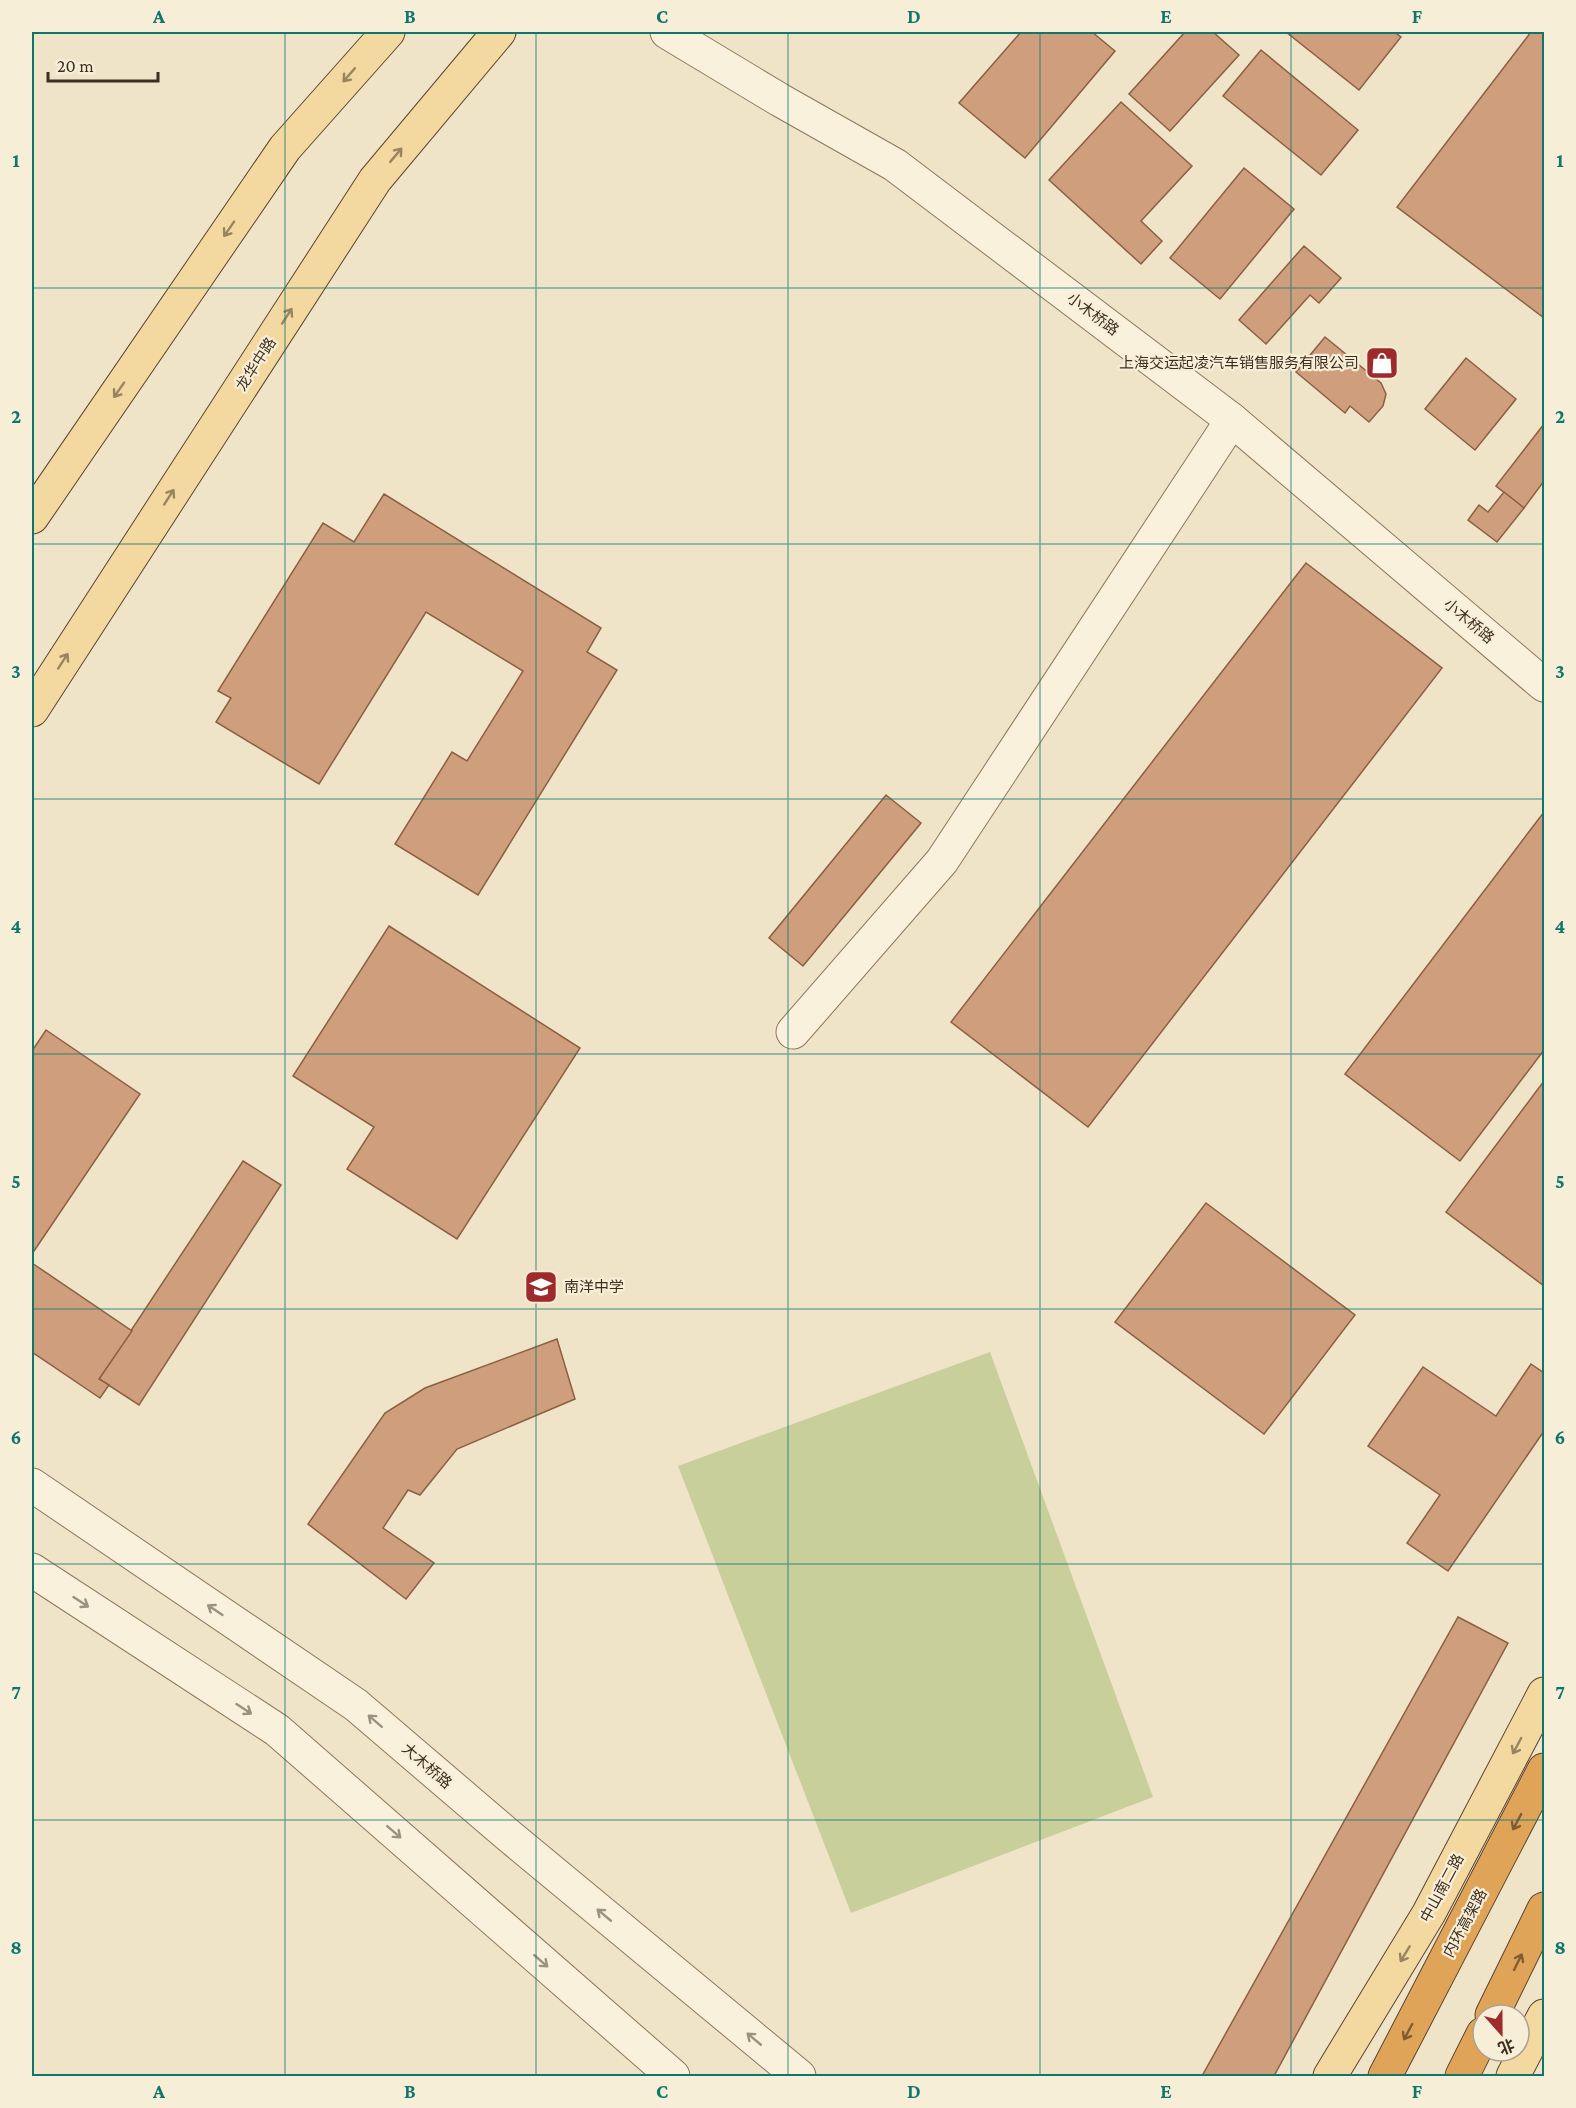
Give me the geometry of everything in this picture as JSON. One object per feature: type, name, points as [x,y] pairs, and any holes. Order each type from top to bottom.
[{"type":"highway","name":"内环高架路","points":[[1385,2076],[1545,1770]]},
{"type":"highway","points":[[1498,2003],[1545,1909]]},
{"type":"highway","points":[[1462,2076],[1471,2058]]},
{"type":"main road","points":[[32,517],[285,148],[388,32]]},
{"type":"main road","name":"龙华中路","points":[[32,710],[375,180],[500,32]]},
{"type":"main road","name":"中山南二路","points":[[1330,2076],[1430,1913],[1545,1694]]},
{"type":"main road","points":[[1513,2076],[1545,2016]]},
{"type":"street","name":"小木桥路","points":[[667,32],[780,100],[896,165],[1232,420],[1545,685]]},
{"type":"street","points":[[793,1032],[942,861],[1232,420]]},
{"type":"street","name":"大木桥路","points":[[32,1485],[356,1705],[508,1836],[799,2076]]},
{"type":"street","points":[[32,1570],[277,1730],[673,2076]]},
{"type":"green space","points":[[990,1352],[1153,1797],[851,1913],[678,1466]]},
{"type":"building","points":[[1021,32],[1092,32],[1115,51],[1025,158],[959,103]]},
{"type":"building","points":[[1185,32],[1213,32],[1239,55],[1170,131],[1129,94]]},
{"type":"building","points":[[1286,32],[1394,32],[1401,37],[1359,90]]},
{"type":"building","points":[[1531,32],[1544,32],[1544,318],[1397,207]]},
{"type":"building","points":[[1261,50],[1358,130],[1321,175],[1223,96]]},
{"type":"building","points":[[1121,102],[1192,166],[1141,221],[1162,241],[1141,264],[1049,180]]},
{"type":"building","points":[[1244,168],[1294,209],[1220,299],[1170,258]]},
{"type":"building","points":[[1304,246],[1341,278],[1319,303],[1310,295],[1266,344],[1239,320]]},
{"type":"building","points":[[1325,337],[1381,383],[1386,394],[1383,406],[1369,422],[1350,406],[1345,413],[1296,372]]},
{"type":"building","points":[[1466,358],[1516,399],[1475,450],[1425,409]]},
{"type":"building","points":[[1544,424],[1544,481],[1524,508],[1496,486]]},
{"type":"building","points":[[1504,492],[1524,508],[1497,542],[1468,520],[1479,505],[1488,512]]},
{"type":"building","points":[[384,494],[601,628],[587,652],[617,670],[478,895],[395,844],[452,752],[467,761],[523,671],[426,612],[319,784],[216,722],[231,698],[218,691],[323,523],[354,542]]},
{"type":"building","points":[[1306,563],[1442,668],[1088,1127],[951,1022]]},
{"type":"building","points":[[886,795],[921,823],[803,966],[769,938]]},
{"type":"building","points":[[1544,812],[1544,1050],[1460,1161],[1345,1074]]},
{"type":"building","points":[[389,926],[580,1048],[457,1239],[347,1169],[374,1127],[293,1076]]},
{"type":"building","points":[[46,1030],[140,1094],[32,1254],[32,1051]]},
{"type":"building","points":[[1544,1081],[1544,1286],[1446,1212]]},
{"type":"building","points":[[243,1161],[281,1185],[139,1405],[99,1379]]},
{"type":"building","points":[[1206,1203],[1355,1315],[1264,1434],[1115,1322]]},
{"type":"building","points":[[32,1263],[132,1331],[99,1379],[109,1385],[100,1398],[32,1352]]},
{"type":"building","points":[[557,1339],[575,1399],[457,1449],[420,1495],[408,1490],[383,1528],[434,1563],[406,1599],[308,1524],[385,1413],[425,1388]]},
{"type":"building","points":[[1531,1364],[1544,1373],[1544,1431],[1448,1571],[1407,1543],[1440,1495],[1368,1446],[1423,1367],[1496,1416]]},
{"type":"building","points":[[1458,1617],[1508,1643],[1274,2076],[1202,2076]]},
{"type":"place","name":"上海交运起凌汽车销售服务有限公司","points":[[1382,363]]},
{"type":"place","name":"南洋中学","points":[[541,1287]]}]
